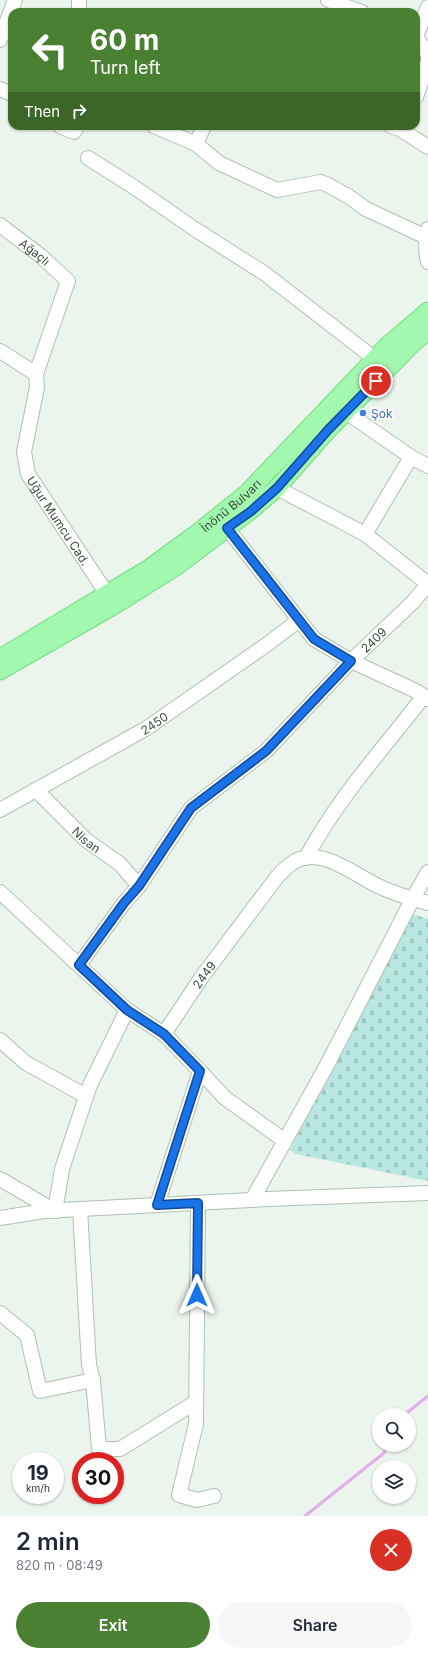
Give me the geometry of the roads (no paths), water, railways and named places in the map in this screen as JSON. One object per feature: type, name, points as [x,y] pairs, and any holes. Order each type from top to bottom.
[{"type":"main road","name":"İnönü Bulvarı","points":[[0,671],[115,605],[177,566],[250,512],[277,488],[346,412],[380,365],[387,346],[428,311]]},
{"type":"main road","name":"İnönü Bulvarı","points":[[0,658],[107,594],[160,560],[196,534],[246,494],[380,365],[412,344],[428,331]]},
{"type":"street","points":[[328,0],[351,8]]},
{"type":"street","points":[[420,27],[428,7]]},
{"type":"street","points":[[0,40],[8,17]]},
{"type":"street","points":[[420,43],[428,54],[428,61],[420,85]]},
{"type":"street","points":[[163,130],[196,144],[219,163],[277,190],[321,182],[332,186],[366,209],[427,233],[426,256],[428,262]]},
{"type":"street","points":[[196,144],[202,130]]},
{"type":"street","points":[[408,130],[428,147]]},
{"type":"street","points":[[88,158],[264,273],[380,365]]},
{"type":"street","name":"Ağaçlı","points":[[0,225],[41,256],[68,281]]},
{"type":"street","name":"Uğur Mumcu Cad.","points":[[68,281],[36,374],[37,388],[24,452],[28,474],[107,594]]},
{"type":"street","points":[[0,351],[36,374]]},
{"type":"street","points":[[346,412],[411,457],[428,466]]},
{"type":"street","points":[[365,534],[411,457]]},
{"type":"street","points":[[277,488],[365,534],[428,584]]},
{"type":"street","points":[[227,528],[314,639],[351,661],[416,691],[426,698],[340,803],[319,833],[306,858]]},
{"type":"street","name":"2409","points":[[79,965],[124,903],[139,886],[191,808],[266,751],[351,661],[413,602],[428,584]]},
{"type":"street","name":"2450","points":[[0,810],[147,728],[269,643],[299,620]]},
{"type":"street","name":"Nisan","points":[[36,790],[86,840],[120,864],[139,886]]},
{"type":"street","name":"2449","points":[[164,1034],[201,978],[277,876],[292,863],[306,858],[321,858],[338,864],[379,887],[428,903]]},
{"type":"street","points":[[252,1200],[326,1065],[428,872]]},
{"type":"street","points":[[0,892],[127,1010],[164,1034],[225,1098],[285,1141]]},
{"type":"street","points":[[55,1211],[62,1169],[86,1096],[127,1010]]},
{"type":"street","points":[[0,1040],[26,1063],[86,1096]]},
{"type":"street","points":[[157,1205],[200,1071]]},
{"type":"street","points":[[0,1179],[55,1211]]},
{"type":"street","points":[[0,1218],[80,1209],[428,1193]]},
{"type":"street","points":[[198,1203],[196,1424],[179,1495],[197,1500],[214,1496]]},
{"type":"street","points":[[80,1209],[89,1365],[93,1380],[99,1448],[120,1449],[196,1402]]},
{"type":"street","points":[[0,1313],[27,1335],[40,1391],[93,1380]]},
{"type":"waterway","points":[[413,1408],[428,1396]]},
{"type":"waterway","points":[[305,1516],[384,1452]]},
{"type":"place","name":"Şok","points":[[363,413]]}]
